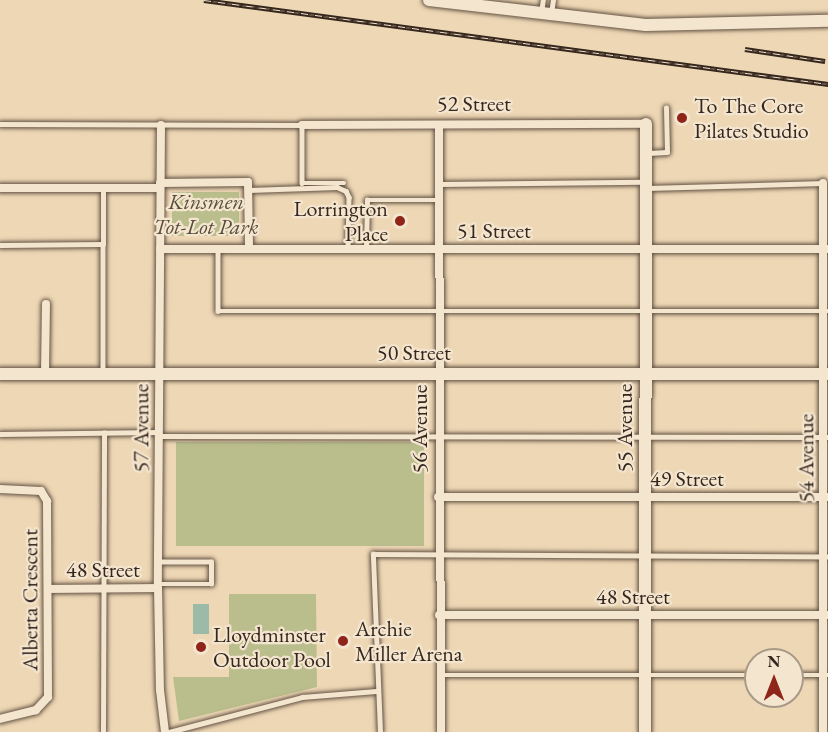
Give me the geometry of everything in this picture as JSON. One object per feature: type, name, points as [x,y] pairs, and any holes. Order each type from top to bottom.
[{"type":"street","points":[[429,0],[545,15],[670,26],[828,21]]},
{"type":"street","name":"55 Avenue","points":[[645,732],[646,124]]},
{"type":"street","name":"52 Street","points":[[302,125],[646,124]]},
{"type":"street","name":"57 Avenue","points":[[160,125],[158,586],[160,690],[167,732]]},
{"type":"street","name":"56 Avenue","points":[[439,125],[438,555],[441,732]]},
{"type":"street","points":[[0,188],[103,188],[248,182],[249,249]]},
{"type":"street","name":"54 Avenue","points":[[823,183],[826,249],[826,675],[823,732]]},
{"type":"street","name":"51 Street","points":[[160,249],[826,249]]},
{"type":"street","points":[[45,374],[46,304]]},
{"type":"street","name":"50 Street","points":[[0,374],[826,374]]},
{"type":"street","name":"Alberta Crescent","points":[[0,489],[41,491],[47,501],[48,589],[48,697],[36,710],[0,719]]},
{"type":"street","name":"49 Street","points":[[438,497],[826,497]]},
{"type":"street","name":"48 Street","points":[[48,589],[158,586]]},
{"type":"street","name":"48 Street","points":[[439,615],[826,615]]},
{"type":"lane","points":[[543,0],[545,15]]},
{"type":"lane","points":[[545,15],[553,0]]},
{"type":"lane","points":[[646,153],[667,153],[666,108]]},
{"type":"lane","points":[[0,124],[302,125],[302,183],[344,183]]},
{"type":"lane","points":[[439,184],[823,183]]},
{"type":"lane","points":[[249,189],[337,187],[346,191],[349,197],[348,249]]},
{"type":"lane","points":[[103,188],[103,374]]},
{"type":"lane","points":[[366,249],[367,200],[439,200]]},
{"type":"lane","points":[[0,244],[103,244]]},
{"type":"lane","points":[[219,249],[218,311],[826,311]]},
{"type":"lane","points":[[103,732],[104,433]]},
{"type":"lane","points":[[0,434],[826,437]]},
{"type":"lane","points":[[380,732],[376,691],[374,555],[826,556]]},
{"type":"lane","points":[[158,586],[211,584],[211,562],[159,562]]},
{"type":"lane","points":[[439,675],[744,675]]},
{"type":"lane","points":[[804,675],[826,675]]},
{"type":"lane","points":[[167,732],[302,697],[376,691]]},
{"type":"green space","name":"Kinsmen Tot-Lot Park","points":[[172,192],[239,192],[239,236],[172,236]]},
{"type":"green space","points":[[176,442],[424,442],[424,546],[176,546]]},
{"type":"green space","points":[[229,594],[316,594],[317,687],[179,721],[173,677],[229,677]]},
{"type":"shaded area","points":[[193,604],[209,604],[209,634],[193,634]]},
{"type":"railway","points":[[204,0],[828,84]]},
{"type":"railway","points":[[745,49],[825,61]]},
{"type":"place","name":"To The Core Pilates Studio","points":[[682,118]]},
{"type":"place","name":"Lorrington Place","points":[[400,221]]},
{"type":"place","name":"Archie Miller Arena","points":[[343,641]]},
{"type":"place","name":"Lloydminster Outdoor Pool","points":[[201,647]]}]
